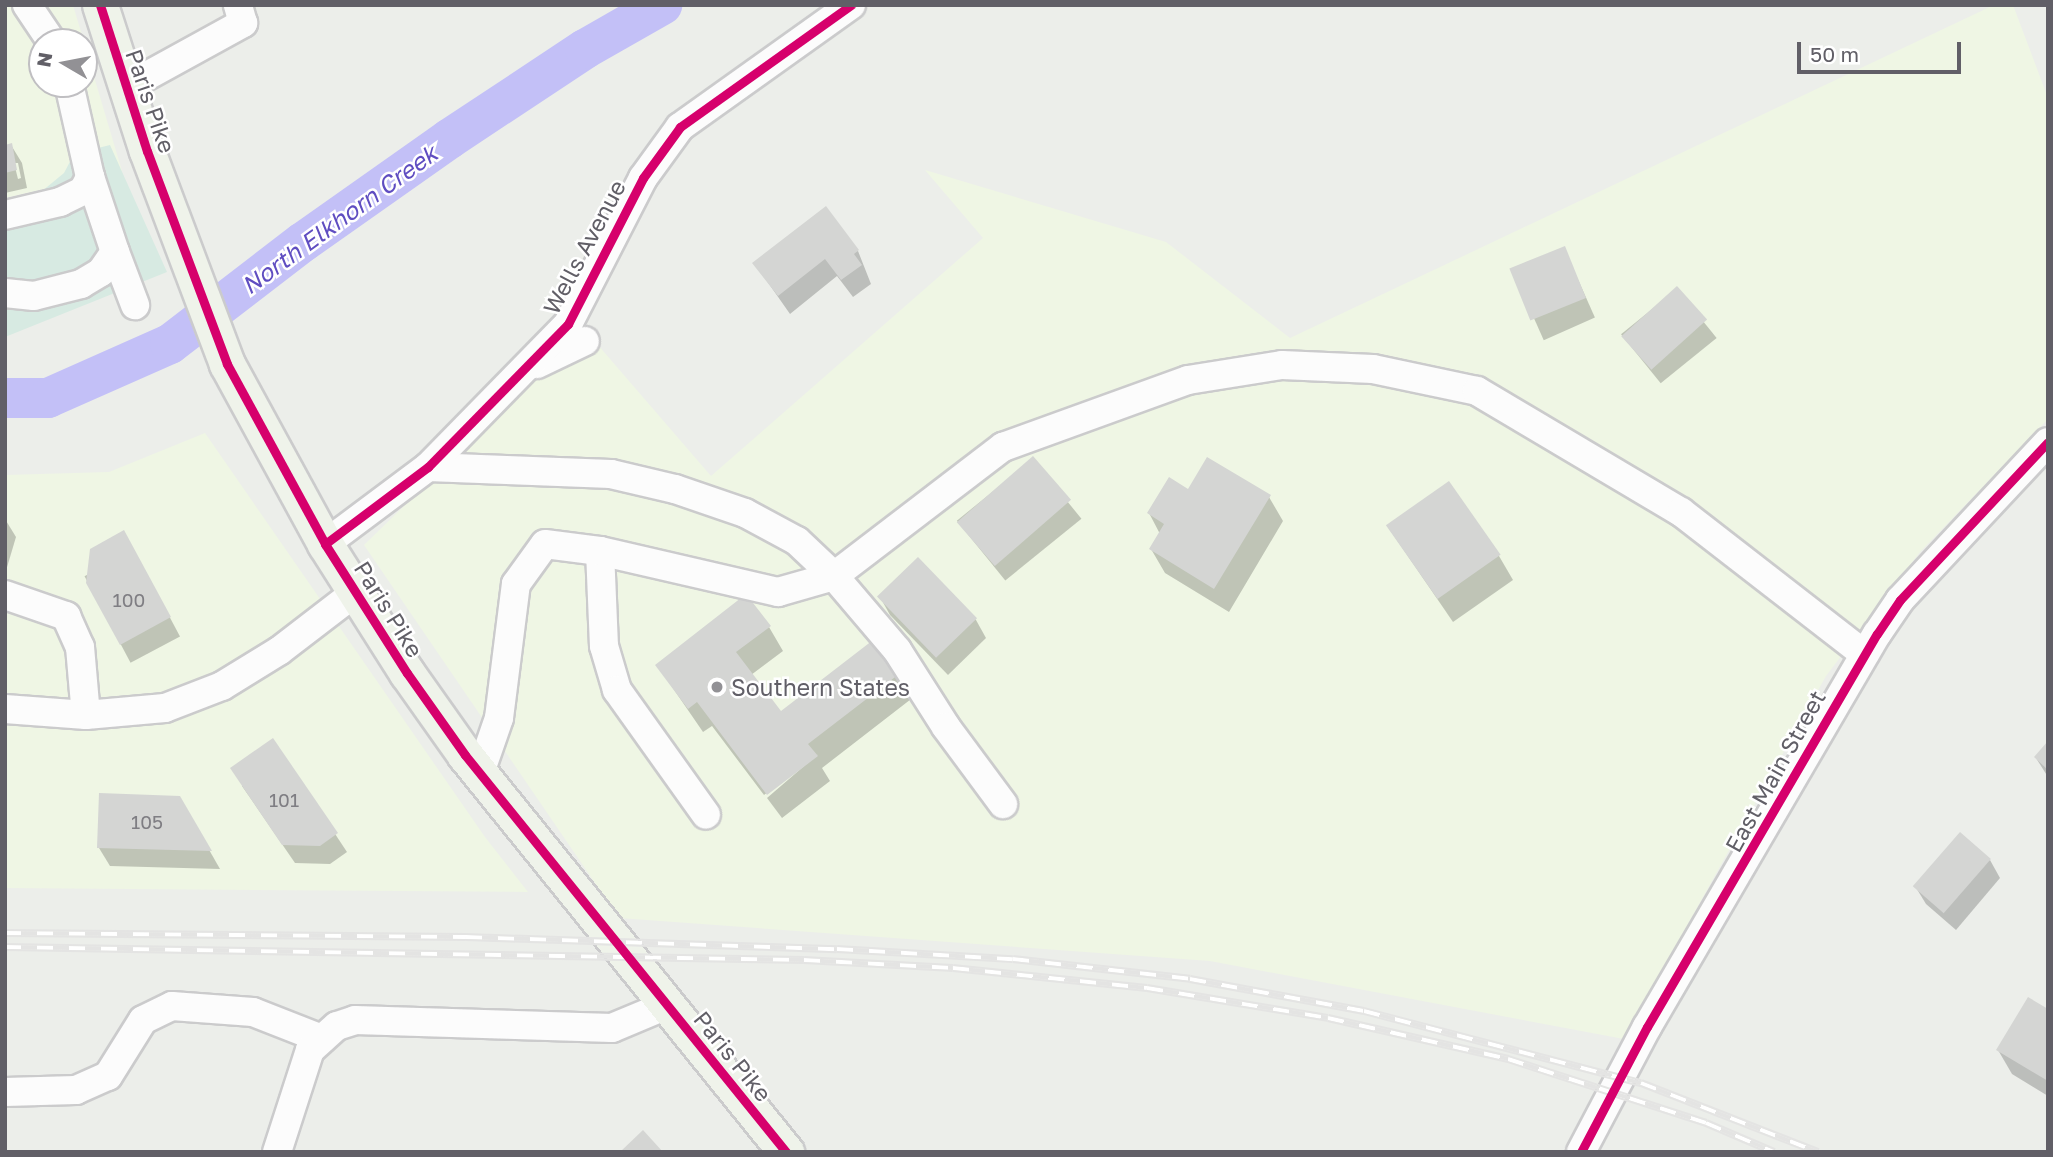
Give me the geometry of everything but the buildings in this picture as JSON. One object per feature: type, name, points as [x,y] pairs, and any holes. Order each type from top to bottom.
[{"type":"main road","name":"Paris Pike","points":[[100,5],[125,88],[227,364],[325,544],[407,673],[480,773],[786,1152]]},
{"type":"street","points":[[27,5],[43,28]]},
{"type":"street","points":[[125,88],[243,23],[238,5]]},
{"type":"street","name":"Wells Avenue","points":[[325,544],[428,467],[568,324],[643,178],[680,127],[851,5]]},
{"type":"street","points":[[72,98],[90,177],[135,305]]},
{"type":"street","points":[[5,215],[61,202],[83,191],[90,177]]},
{"type":"street","points":[[5,293],[34,296],[81,284],[101,272],[115,252]]},
{"type":"street","points":[[522,371],[585,341]]},
{"type":"street","points":[[480,773],[499,718],[516,584],[545,544],[600,551],[778,592],[834,576],[1003,447],[1188,380],[1282,365],[1373,369],[1478,391],[1681,512],[1864,654]]},
{"type":"street","name":"East Main Street","points":[[1581,1152],[1647,1027],[1864,654],[1900,600],[2048,442]]},
{"type":"street","points":[[428,467],[611,474],[675,489],[745,513],[787,535],[834,576],[897,650],[946,727],[1003,804]]},
{"type":"street","points":[[600,551],[604,646],[617,690],[705,816]]},
{"type":"street","points":[[5,709],[86,715],[165,708],[222,686],[279,651],[355,592]]},
{"type":"street","points":[[5,595],[66,616],[80,647],[86,715]]},
{"type":"street","points":[[276,1152],[314,1050],[337,1026],[355,1020],[612,1027],[667,1005]]},
{"type":"street","points":[[5,1092],[76,1090],[108,1076],[143,1020],[172,1006],[253,1012],[314,1050]]},
{"type":"shaded area","points":[[5,5],[73,5],[80,28],[28,28],[28,98],[98,98],[98,90],[122,171],[5,198]]},
{"type":"shaded area","points":[[1994,5],[2013,5],[2048,98],[2048,419],[1920,552],[1826,676],[1624,1039],[1210,961],[619,918],[364,545],[585,330],[711,476],[983,238],[925,170],[1166,242],[1290,338]]},
{"type":"shaded area","points":[[110,145],[167,272],[5,337],[5,206],[30,201],[64,173],[74,154]]},
{"type":"shaded area","points":[[205,433],[485,837],[528,892],[5,888],[5,475],[109,472]]},
{"type":"waterway","name":"North Elkhorn Creek","points":[[5,398],[48,398],[170,344],[303,242],[449,139],[585,49],[662,5]]},
{"type":"railway","points":[[5,933],[466,937],[837,949],[1013,959],[1190,979],[1364,1011],[1641,1083],[1818,1152]]},
{"type":"railway","points":[[5,947],[804,960],[953,968],[1147,988],[1328,1018],[1508,1059],[1706,1123],[1774,1152]]},
{"type":"cycle path","points":[[100,5],[147,151],[227,364],[325,544],[407,673],[465,755],[786,1152]]},
{"type":"cycle path","points":[[325,544],[428,467],[568,324],[643,178],[680,127],[851,5]]},
{"type":"cycle path","points":[[1581,1152],[1647,1027],[1877,634],[1900,600],[2048,442]]},
{"type":"place","name":"Southern States","points":[[717,687]]}]
